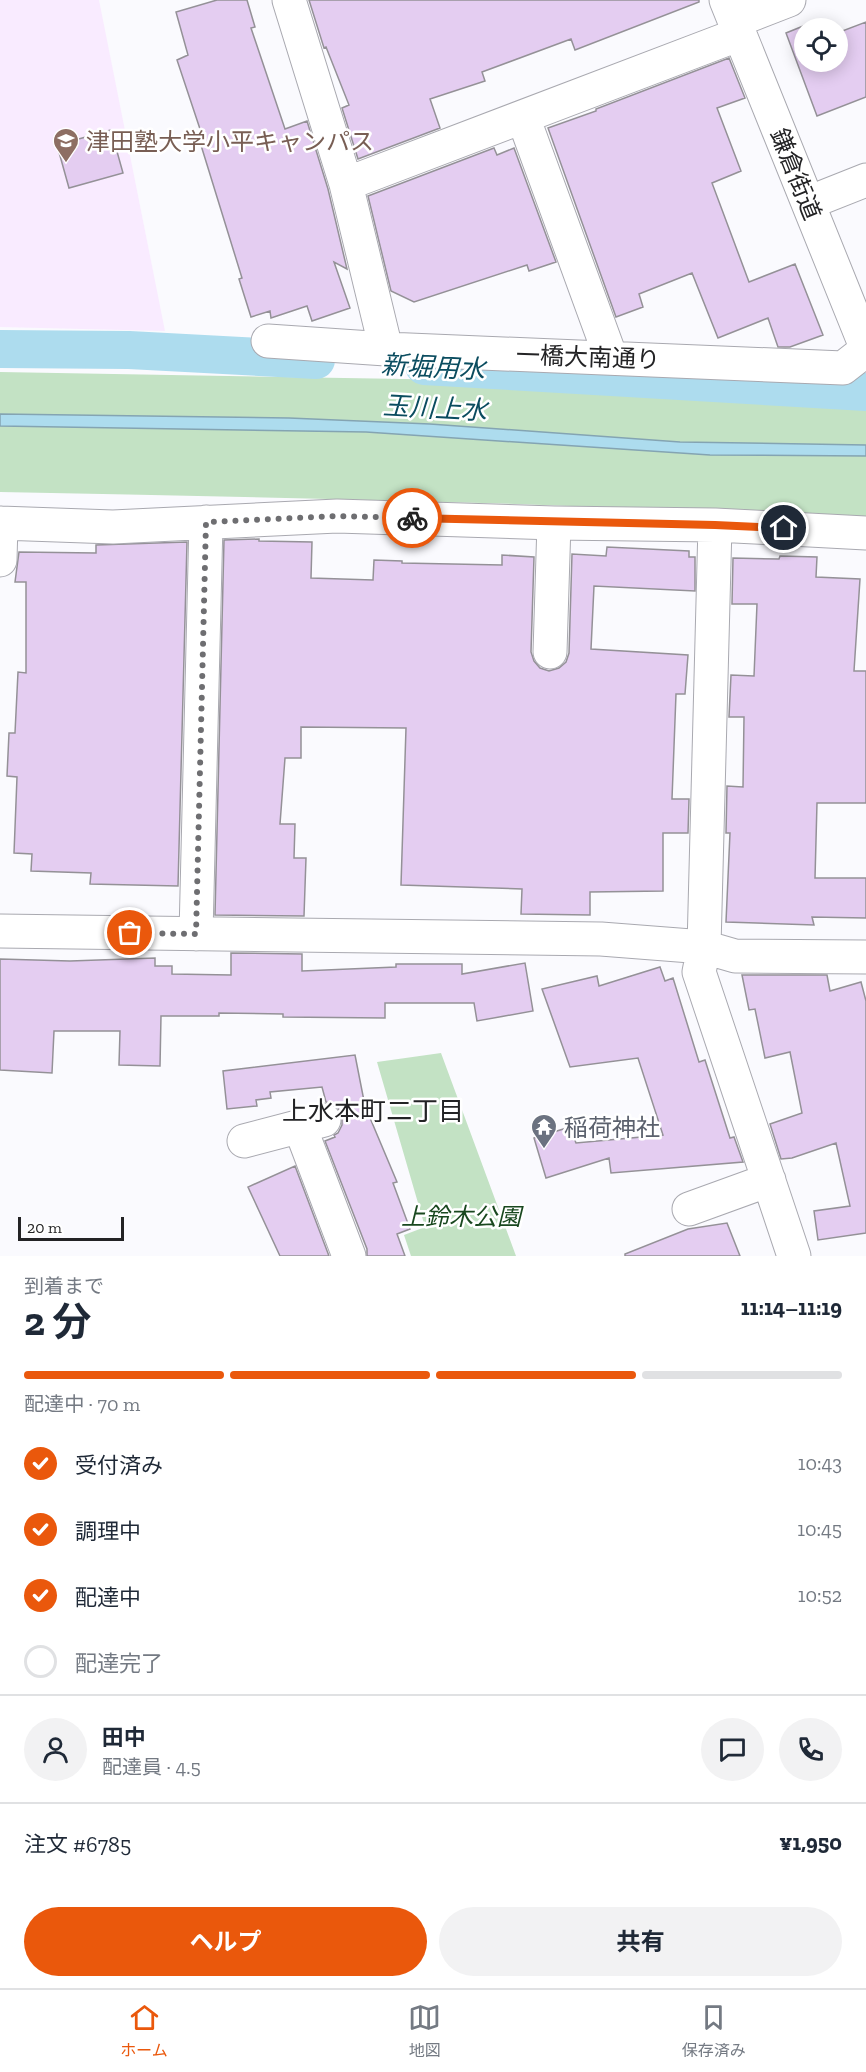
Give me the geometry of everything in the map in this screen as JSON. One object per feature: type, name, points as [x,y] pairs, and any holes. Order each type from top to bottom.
[{"type":"street","points":[[289,0],[346,184],[386,349]]},
{"type":"street","points":[[346,184],[523,117],[733,19],[789,0]]},
{"type":"street","name":"鎌倉街道","points":[[733,19],[866,349]]},
{"type":"street","points":[[523,117],[610,358]]},
{"type":"street","points":[[808,203],[866,180]]},
{"type":"street","name":"一橋大南通り","points":[[268,341],[386,349],[843,368],[866,349]]},
{"type":"street","points":[[0,560],[0,523],[113,527],[337,516],[554,523],[715,525],[866,533]]},
{"type":"street","points":[[196,934],[206,522]]},
{"type":"street","points":[[550,652],[554,523]]},
{"type":"street","points":[[715,525],[704,947],[699,972],[795,1256]]},
{"type":"street","points":[[0,931],[601,939],[704,947],[735,956],[866,957]]},
{"type":"street","points":[[244,1141],[312,1123],[349,1256]]},
{"type":"street","points":[[689,1209],[769,1180]]},
{"type":"shaded area","name":"津田塾大学小平キャンパス","points":[[0,0],[99,0],[165,331],[0,327]]},
{"type":"green space","points":[[0,372],[866,387],[866,520],[542,505],[0,492]]},
{"type":"green space","name":"上鈴木公園","points":[[441,1053],[516,1256],[411,1256],[404,1235],[425,1227],[377,1062]]},
{"type":"water","points":[[0,414],[289,418],[430,424],[680,442],[866,445],[866,456],[710,455],[366,432],[0,426]]},
{"type":"building","points":[[217,0],[247,0],[255,27],[251,28],[285,129],[307,121],[328,189],[347,269],[334,262],[350,308],[312,321],[307,306],[271,318],[270,311],[251,317],[239,279],[242,278],[200,142],[204,141],[177,60],[188,55],[176,12]]},
{"type":"building","points":[[309,0],[699,0],[699,2],[575,50],[571,39],[482,72],[485,81],[430,99],[440,128],[358,159],[342,108],[349,105],[326,47],[324,48]]},
{"type":"building","points":[[866,22],[866,97],[817,116],[801,72],[848,72],[848,29]]},
{"type":"building","points":[[794,30],[794,54],[786,33]]},
{"type":"building","points":[[729,58],[745,98],[717,108],[741,171],[712,183],[749,282],[795,264],[823,335],[790,347],[778,347],[768,318],[718,338],[692,273],[639,294],[643,307],[616,317],[548,128]]},
{"type":"building","points":[[111,130],[123,173],[69,188],[57,145]]},
{"type":"building","points":[[494,148],[497,155],[514,148],[556,262],[529,271],[527,265],[414,302],[391,291],[368,196]]},
{"type":"building","points":[[259,539],[259,541],[312,542],[311,578],[373,580],[374,560],[402,561],[402,563],[502,565],[502,555],[534,557],[531,652],[540,668],[549,671],[559,668],[566,662],[569,653],[572,554],[606,556],[607,547],[689,551],[689,557],[695,557],[695,591],[594,586],[591,649],[688,655],[685,694],[676,694],[672,799],[689,799],[688,833],[663,833],[663,891],[590,892],[590,915],[521,914],[522,889],[401,885],[406,728],[301,727],[301,758],[285,758],[280,824],[295,824],[294,858],[306,858],[304,916],[215,915],[224,540]]},
{"type":"building","points":[[187,542],[178,886],[90,884],[91,873],[31,871],[32,854],[14,853],[17,777],[7,776],[9,733],[15,733],[18,672],[26,673],[26,582],[15,582],[19,552],[96,553],[96,545]]},
{"type":"building","points":[[780,556],[817,557],[816,577],[860,579],[854,671],[866,671],[866,803],[817,803],[815,878],[866,878],[866,918],[812,917],[814,925],[726,922],[730,833],[726,833],[727,786],[743,787],[744,717],[729,717],[731,675],[754,676],[757,604],[732,604],[733,558],[779,559]]},
{"type":"building","points":[[231,953],[302,954],[302,971],[396,967],[396,964],[462,964],[462,974],[525,963],[533,1011],[477,1021],[474,1003],[385,1003],[385,1018],[283,1017],[283,1014],[219,1013],[219,1016],[161,1016],[160,1066],[119,1065],[120,1031],[54,1031],[52,1073],[0,1070],[0,959],[70,961],[155,958],[155,966],[172,966],[172,974],[231,975]]},
{"type":"building","points":[[660,967],[665,981],[673,978],[699,1062],[705,1060],[730,1138],[734,1137],[743,1162],[611,1173],[609,1158],[546,1178],[534,1138],[570,1127],[576,1143],[663,1135],[638,1058],[570,1067],[542,989],[597,976],[599,986]]},
{"type":"building","points":[[742,975],[827,975],[830,991],[861,982],[866,1001],[866,1233],[818,1240],[814,1211],[850,1206],[836,1143],[792,1158],[781,1159],[770,1124],[802,1113],[790,1052],[765,1058],[755,1009],[749,1010]]},
{"type":"building","points":[[355,1055],[365,1106],[397,1182],[393,1183],[410,1229],[397,1234],[405,1256],[367,1256],[367,1249],[325,1141],[335,1137],[334,1135],[338,1133],[342,1125],[342,1116],[337,1106],[326,1102],[322,1087],[270,1092],[271,1098],[256,1100],[257,1106],[227,1109],[223,1071]]},
{"type":"building","points":[[295,1166],[329,1256],[280,1256],[248,1187]]},
{"type":"building","points":[[727,1223],[740,1256],[625,1256],[625,1254],[688,1229]]},
{"type":"waterway","name":"新堀用水","points":[[0,349],[129,350],[316,360]]},
{"type":"waterway","name":"新堀用水","points":[[424,366],[866,392]]},
{"type":"way so far","points":[[130,933],[196,934],[206,522],[337,516],[412,518]]},
{"type":"place","name":"津田塾大学小平キャンパス","points":[[66,164]]},
{"type":"place","name":"稲荷神社","points":[[544,1150]]},
{"type":"district","name":"上水本町二丁目","points":[[373,1111]]},
{"type":"route","points":[[412,518],[784,528]]},
{"type":"water label","name":"玉川上水","points":[[435,408]]}]
